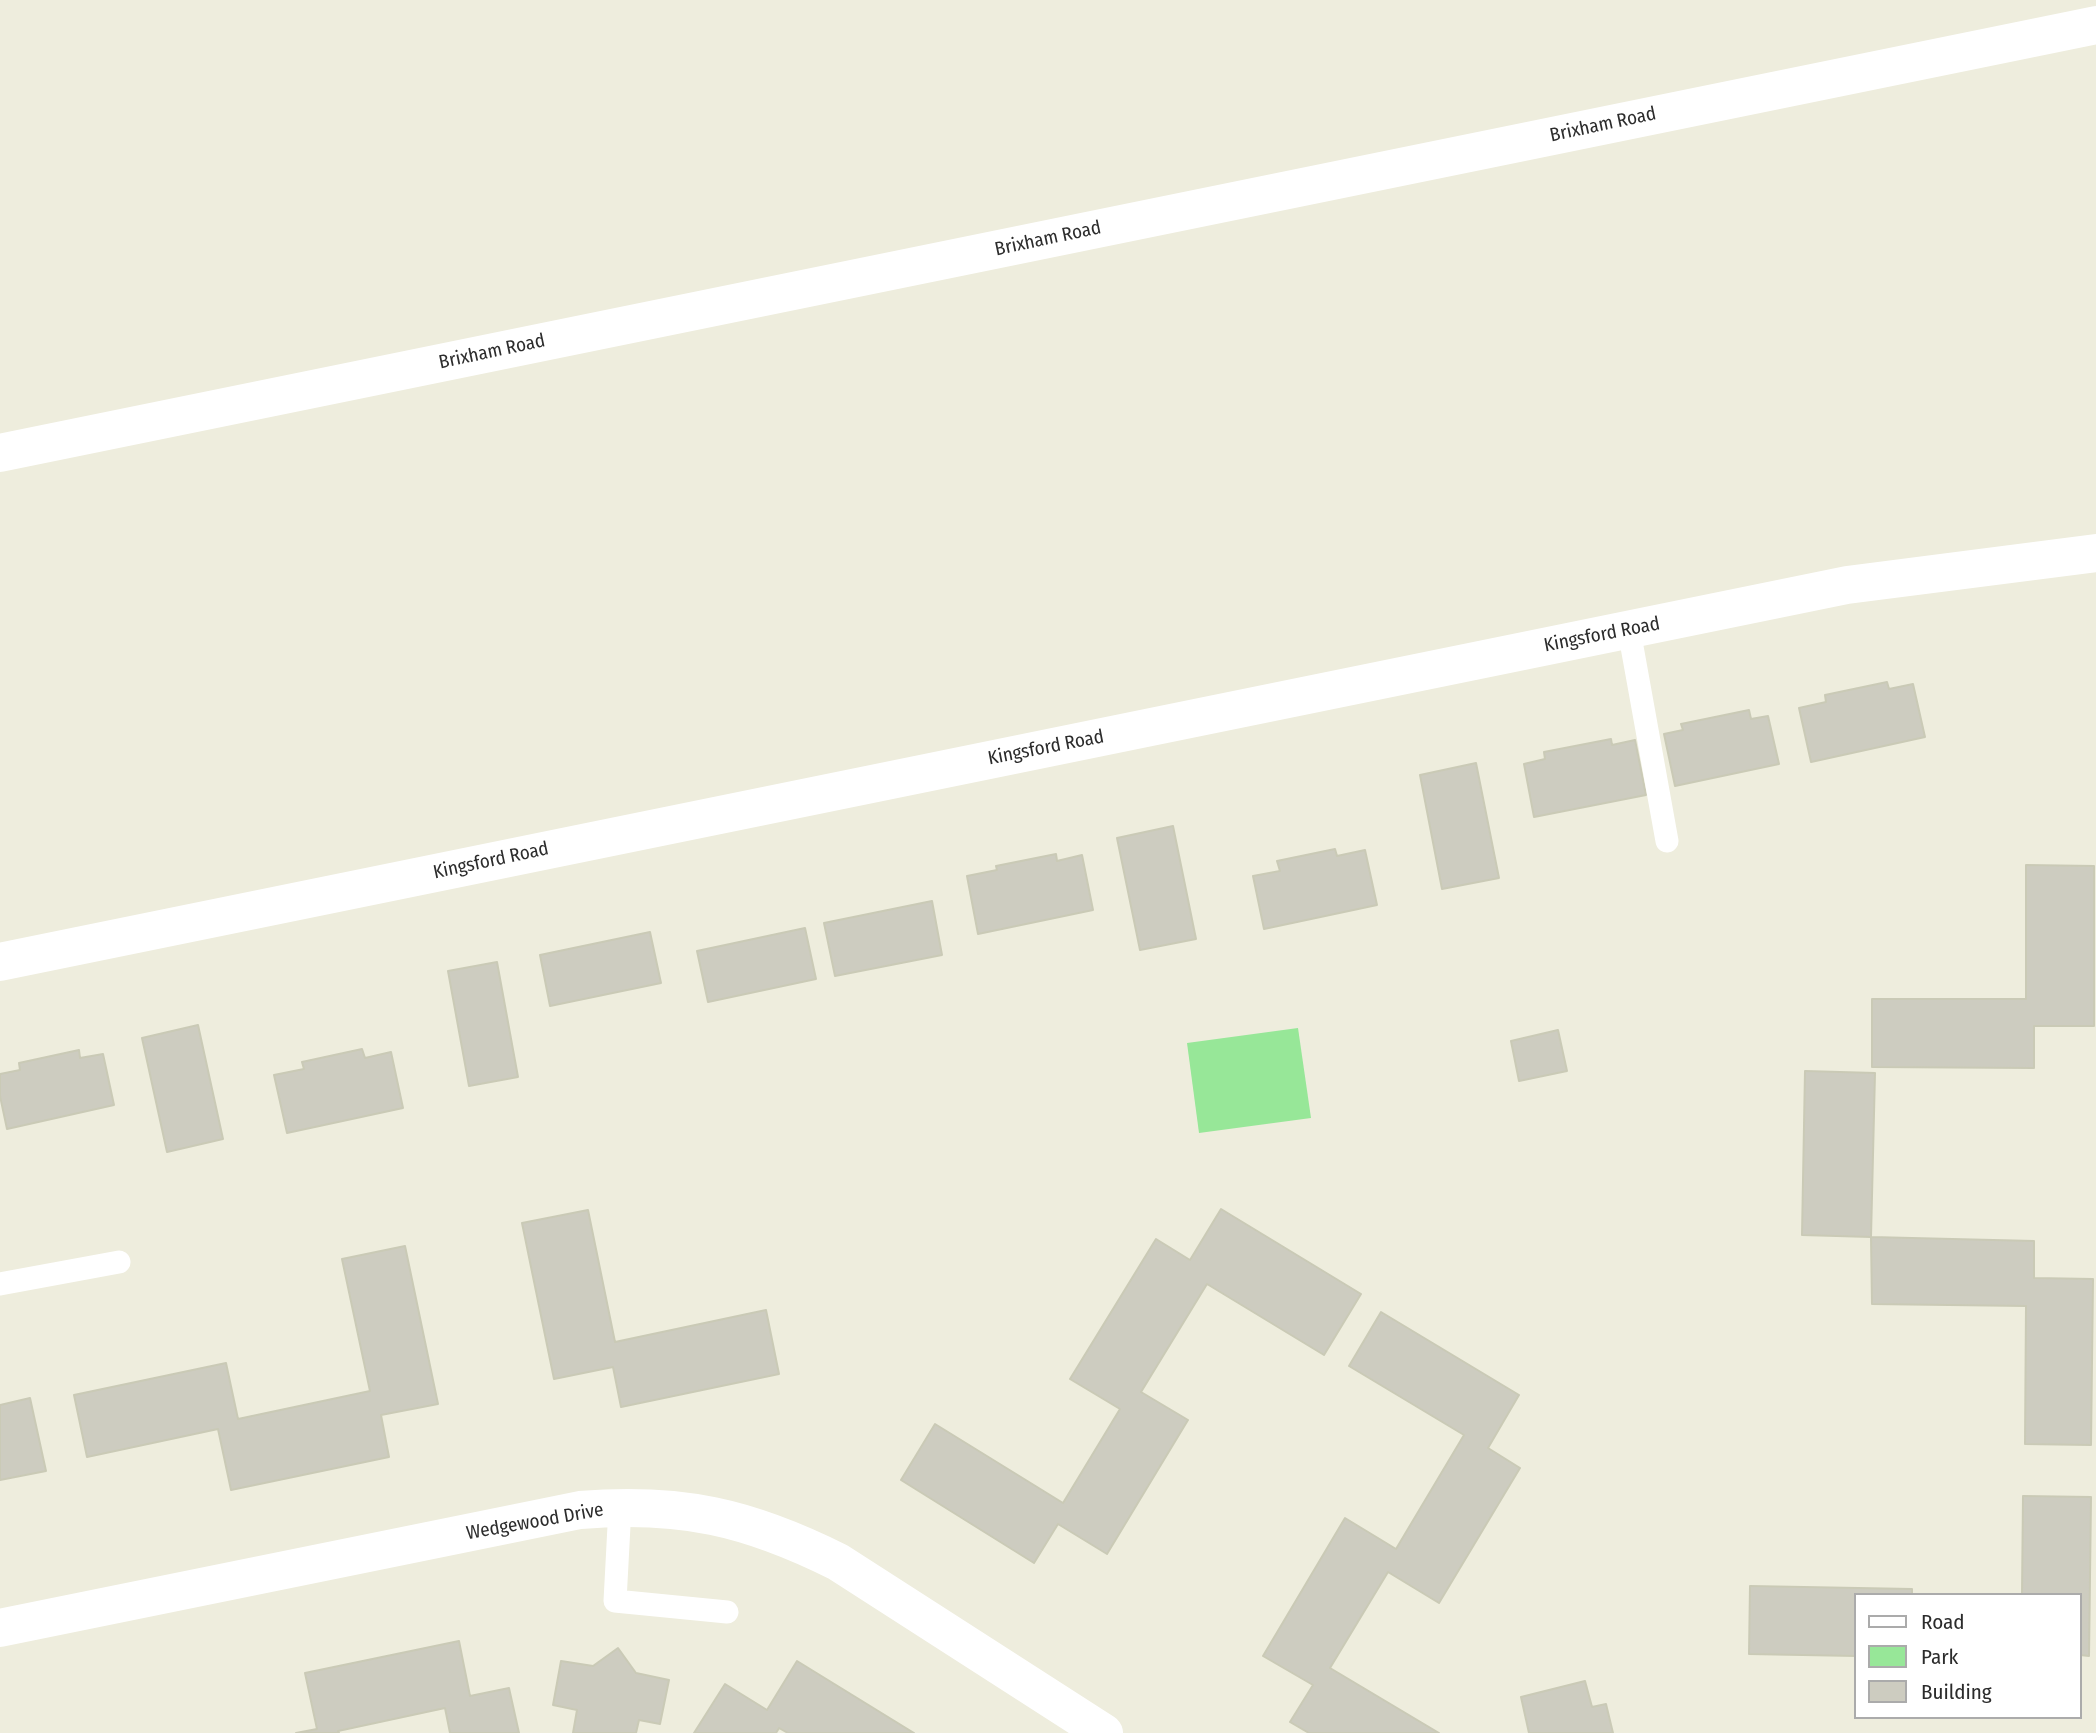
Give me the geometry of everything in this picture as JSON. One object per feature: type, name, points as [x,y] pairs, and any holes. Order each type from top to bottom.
[{"type":"street","name":"Brixham Road","points":[[0,453],[2096,25]]},
{"type":"street","name":"Kingsford Road","points":[[0,962],[1847,585],[2096,553]]},
{"type":"street","name":"Wedgewood Drive","points":[[0,1628],[580,1510],[620,1507],[682,1510],[746,1523],[794,1540],[838,1562],[1104,1733]]},
{"type":"lane","points":[[1629,630],[1667,841]]},
{"type":"lane","points":[[0,1284],[119,1262]]},
{"type":"lane","points":[[620,1507],[615,1601],[727,1612]]},
{"type":"green space","points":[[1298,1028],[1311,1118],[1199,1133],[1187,1043]]},
{"type":"building","points":[[1887,682],[1889,689],[1913,684],[1925,737],[1811,762],[1799,708],[1826,702],[1825,695]]},
{"type":"building","points":[[1749,710],[1751,719],[1768,716],[1779,764],[1675,786],[1664,734],[1683,730],[1681,724]]},
{"type":"building","points":[[1611,739],[1612,745],[1635,740],[1646,795],[1534,817],[1524,764],[1545,759],[1544,752]]},
{"type":"building","points":[[1476,763],[1499,878],[1442,889],[1420,775]]},
{"type":"building","points":[[1173,826],[1196,939],[1140,950],[1117,838]]},
{"type":"building","points":[[1335,849],[1337,856],[1365,850],[1377,905],[1264,929],[1253,876],[1280,871],[1277,861]]},
{"type":"building","points":[[1056,854],[1057,861],[1082,855],[1093,910],[978,934],[967,876],[997,870],[996,866]]},
{"type":"building","points":[[2026,865],[2094,866],[2094,1026],[2034,1026],[2034,1068],[1872,1067],[1872,999],[2026,999]]},
{"type":"building","points":[[932,901],[942,955],[835,976],[824,923]]},
{"type":"building","points":[[805,928],[816,979],[708,1002],[697,951]]},
{"type":"building","points":[[650,932],[661,983],[550,1006],[540,955]]},
{"type":"building","points":[[497,962],[518,1077],[469,1086],[448,971]]},
{"type":"building","points":[[198,1025],[223,1139],[167,1152],[142,1038]]},
{"type":"building","points":[[1558,1030],[1567,1071],[1519,1081],[1511,1041]]},
{"type":"building","points":[[362,1049],[365,1058],[391,1052],[403,1108],[287,1133],[274,1075],[304,1069],[302,1062]]},
{"type":"building","points":[[79,1050],[80,1058],[103,1054],[114,1105],[7,1129],[0,1096],[0,1074],[20,1070],[19,1063]]},
{"type":"building","points":[[1805,1071],[1875,1073],[1871,1237],[1802,1235]]},
{"type":"building","points":[[1221,1209],[1361,1294],[1324,1355],[1207,1284],[1141,1392],[1188,1420],[1107,1554],[1058,1524],[1034,1563],[901,1480],[935,1424],[1063,1503],[1120,1409],[1070,1379],[1156,1239],[1190,1260]]},
{"type":"building","points":[[588,1210],[615,1342],[766,1310],[779,1374],[621,1407],[613,1367],[554,1379],[522,1223]]},
{"type":"building","points":[[1871,1237],[2034,1241],[2034,1278],[2093,1279],[2091,1445],[2025,1444],[2026,1306],[1872,1304]]},
{"type":"building","points":[[405,1246],[438,1404],[381,1415],[389,1457],[231,1490],[218,1429],[87,1457],[74,1395],[226,1363],[238,1419],[370,1391],[342,1259]]},
{"type":"building","points":[[1381,1312],[1519,1395],[1488,1448],[1520,1468],[1439,1603],[1388,1572],[1330,1668],[1439,1733],[1309,1733],[1290,1722],[1313,1685],[1263,1656],[1345,1518],[1396,1549],[1464,1435],[1349,1366]]},
{"type":"building","points":[[30,1398],[46,1471],[0,1480],[0,1405]]},
{"type":"building","points":[[2023,1496],[2091,1497],[2089,1656],[2082,1655],[2082,1593],[2022,1593]]},
{"type":"building","points":[[1750,1586],[1912,1589],[1912,1593],[1854,1593],[1854,1656],[1749,1654]]},
{"type":"building","points":[[459,1641],[470,1696],[509,1688],[519,1733],[450,1733],[445,1708],[338,1731],[339,1733],[296,1733],[317,1729],[305,1673]]},
{"type":"building","points":[[618,1648],[636,1673],[669,1680],[660,1724],[639,1720],[636,1733],[573,1733],[577,1710],[553,1705],[561,1661],[593,1666]]},
{"type":"building","points":[[797,1661],[914,1733],[788,1733],[779,1728],[776,1733],[694,1733],[725,1684],[767,1710]]},
{"type":"building","points":[[1585,1681],[1592,1707],[1606,1704],[1613,1733],[1529,1733],[1521,1697]]}]
